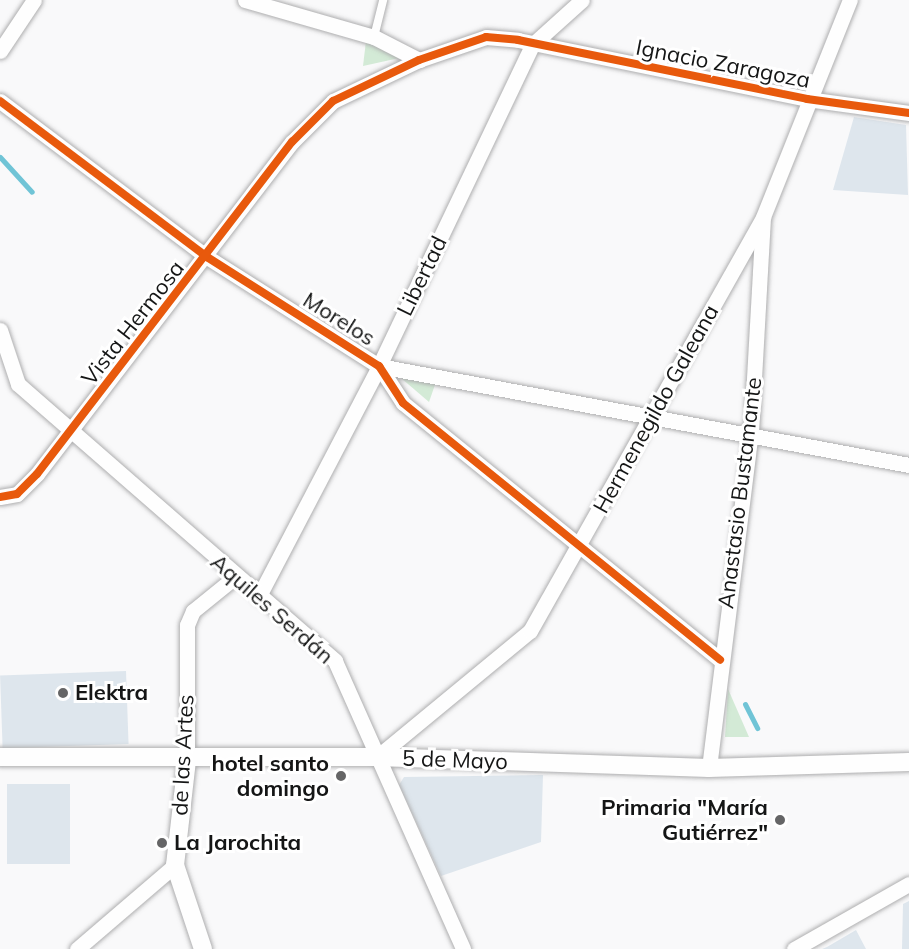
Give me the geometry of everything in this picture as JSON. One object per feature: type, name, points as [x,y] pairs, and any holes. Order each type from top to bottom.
[{"type":"street","points":[[0,51],[34,0]]},
{"type":"street","points":[[245,0],[374,37],[419,60]]},
{"type":"street","name":"Libertad","points":[[259,596],[379,366],[532,45],[582,0]]},
{"type":"street","name":"Hermenegildo Galeana","points":[[377,757],[530,631],[579,550],[646,419],[763,217],[807,99],[850,0]]},
{"type":"street","name":"Vista Hermosa","points":[[0,497],[17,494],[72,429],[207,257],[292,142],[333,101],[419,60],[486,38],[532,45]]},
{"type":"street","name":"Ignacio Zaragoza","points":[[532,45],[807,99],[909,113]]},
{"type":"street","name":"Morelos","points":[[0,101],[207,257],[379,366],[403,404],[579,550],[720,660]]},
{"type":"street","name":"Anastasio Bustamante","points":[[709,768],[720,660],[751,432],[763,217]]},
{"type":"street","name":"Aquiles Serdán","points":[[0,330],[18,384],[72,429],[236,577],[335,661],[463,949]]},
{"type":"street","points":[[379,366],[646,419],[751,432],[909,465]]},
{"type":"street","name":"de las Artes","points":[[203,949],[175,865],[187,760],[187,626],[193,611],[236,577]]},
{"type":"street","name":"5 de Mayo","points":[[0,757],[187,760],[377,757],[709,768],[909,762]]},
{"type":"street","points":[[77,949],[175,865]]},
{"type":"street","points":[[794,949],[909,884]]},
{"type":"lane","points":[[374,37],[383,0]]},
{"type":"green space","points":[[366,41],[404,57],[363,66]]},
{"type":"green space","points":[[404,372],[437,379],[429,402],[401,378]]},
{"type":"green space","points":[[728,689],[749,737],[725,737]]},
{"type":"building","points":[[854,117],[906,125],[908,195],[833,190]]},
{"type":"building","name":"Elektra","points":[[126,671],[129,744],[3,748],[0,675]]},
{"type":"building","points":[[543,775],[541,842],[441,876],[399,785],[404,777]]},
{"type":"building","points":[[7,784],[70,784],[70,864],[7,864]]},
{"type":"building","points":[[909,901],[909,949],[902,949],[903,904]]},
{"type":"building","points":[[856,930],[866,949],[822,949],[827,947]]},
{"type":"waterway","points":[[0,157],[32,192]]},
{"type":"waterway","points":[[745,704],[757,728]]},
{"type":"cycle path","points":[[0,497],[17,494],[37,474],[292,142],[333,101],[419,60],[486,37],[518,40],[807,99],[909,113]]},
{"type":"cycle path","points":[[0,101],[207,257],[379,366],[403,403],[720,660]]},
{"type":"place","name":"Elektra","points":[[63,693]]},
{"type":"place","name":"hotel santo domingo","points":[[341,776]]},
{"type":"place","name":"Primaria \"María Gutiérrez\"","points":[[780,820]]},
{"type":"place","name":"La Jarochita","points":[[162,843]]}]
